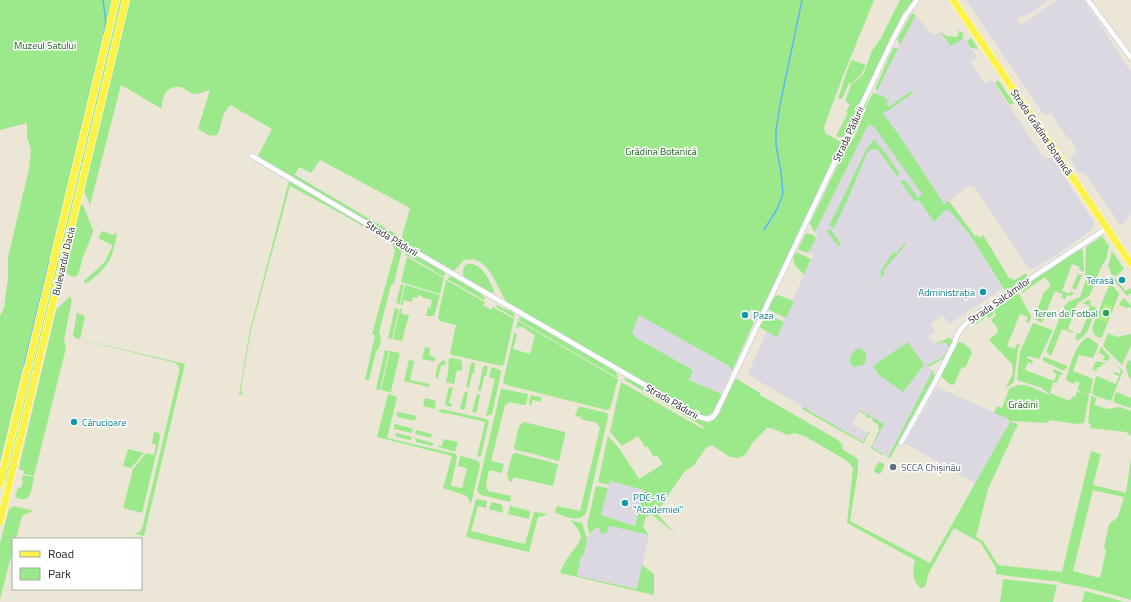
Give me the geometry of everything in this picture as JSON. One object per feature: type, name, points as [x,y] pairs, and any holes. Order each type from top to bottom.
[{"type":"main road","name":"Bulevardul Dacia","points":[[0,484],[116,0]]},
{"type":"main road","name":"Bulevardul Dacia","points":[[0,522],[3,500],[126,0]]},
{"type":"main road","name":"Strada Grădina Botanică","points":[[953,0],[1131,264]]},
{"type":"street","name":"Strada Pădurii","points":[[252,156],[622,373],[700,417],[708,419],[713,417],[716,413],[892,41],[905,16],[917,0]]},
{"type":"street","points":[[1088,0],[1131,58]]},
{"type":"street","name":"Strada Salcâmilor","points":[[901,443],[936,380],[955,342],[956,336],[964,325],[974,316],[1107,228]]},
{"type":"shaded area","points":[[966,0],[1049,0],[1029,14],[1017,19],[1021,25],[1057,0],[1084,0],[1131,72],[1131,214],[1121,226],[1088,177],[1082,172],[1079,173],[1070,158],[1076,154],[1076,148],[1070,139],[1067,137],[1051,113],[1044,115]]},
{"type":"shaded area","points":[[916,15],[928,31],[935,35],[941,32],[948,37],[959,38],[961,34],[977,57],[970,61],[985,84],[992,80],[1042,155],[1045,158],[1052,158],[1094,222],[1092,230],[1052,258],[1030,270],[974,187],[968,186],[930,216],[934,222],[945,210],[949,210],[970,235],[1003,288],[949,324],[943,315],[930,324],[935,332],[928,336],[934,344],[945,342],[949,347],[942,358],[927,365],[932,372],[888,457],[872,447],[883,424],[860,410],[852,424],[868,433],[863,442],[757,380],[748,373],[767,331],[775,335],[814,255],[809,252],[818,234],[815,232],[868,125],[866,116],[889,65]]},
{"type":"shaded area","points":[[640,314],[729,366],[732,371],[721,393],[688,380],[693,370],[636,338],[632,333]]},
{"type":"shaded area","points":[[937,387],[1007,418],[1010,422],[976,484],[905,443]]},
{"type":"shaded area","name":"PDC-16 \"Academiei\"","points":[[610,481],[644,490],[635,526],[601,515]]},
{"type":"shaded area","points":[[610,526],[649,535],[637,589],[577,576],[585,538],[594,532],[596,528]]},
{"type":"green space","name":"Muzeul Satului","points":[[0,0],[113,0],[0,463],[0,316],[4,308],[8,278],[8,257],[29,169],[31,150],[27,137],[27,123],[0,130]]},
{"type":"green space","points":[[120,0],[123,0],[7,483],[4,483]]},
{"type":"green space","name":"Grădina Botanică","points":[[128,0],[874,0],[824,127],[825,133],[841,142],[761,311],[759,313],[751,309],[746,318],[748,320],[751,319],[754,322],[732,371],[729,366],[639,315],[632,333],[636,338],[693,370],[689,380],[722,394],[712,413],[707,416],[703,416],[507,302],[491,273],[480,262],[473,259],[464,260],[454,271],[401,240],[410,208],[320,160],[311,173],[299,167],[295,175],[399,236],[398,239],[271,166],[258,156],[272,129],[230,105],[224,113],[218,134],[213,136],[198,129],[210,90],[194,94],[190,93],[184,88],[171,88],[165,93],[162,109],[121,85],[90,205],[84,191]]},
{"type":"green space","points":[[900,0],[913,0],[903,15],[844,136],[836,136],[848,113],[846,112],[850,104],[845,101],[851,85],[863,75],[872,51],[881,38]]},
{"type":"green space","points":[[912,13],[916,15],[900,45],[897,39]]},
{"type":"green space","points":[[958,30],[963,33],[963,36],[960,41],[951,46],[940,32],[947,36],[957,37],[959,32]]},
{"type":"green space","points":[[970,38],[978,49],[971,48],[967,42]]},
{"type":"green space","points":[[893,48],[898,48],[877,91],[875,89]]},
{"type":"green space","points":[[854,55],[852,60],[866,65],[861,75],[851,84],[849,83],[842,99],[838,99],[848,68]]},
{"type":"green space","points":[[998,80],[1014,103],[1010,105],[995,83]]},
{"type":"green space","points":[[911,91],[913,93],[883,113],[944,204],[949,201],[975,236],[977,235],[979,238],[983,235],[1009,278],[1015,280],[1026,273],[1027,277],[1006,292],[970,235],[949,210],[945,210],[934,222],[918,199],[915,202],[900,181],[903,180],[907,182],[918,198],[922,194],[874,127],[871,125],[868,125],[815,232],[813,230],[810,223],[845,150],[856,133],[873,93],[883,96],[889,102],[886,103],[889,107]]},
{"type":"green space","points":[[871,92],[854,134],[843,148]]},
{"type":"green space","points":[[874,139],[900,174],[897,176],[878,150],[870,150],[867,153],[834,228],[829,226],[866,150]]},
{"type":"green space","points":[[289,181],[400,245],[402,250],[394,283],[391,285],[379,332],[380,345],[376,352],[369,380],[365,380],[375,335],[372,334],[395,251],[392,243],[290,186],[251,330],[241,388],[241,392],[243,394],[239,395],[250,330]]},
{"type":"green space","points":[[80,205],[83,205],[93,230],[78,275],[74,277],[66,272]]},
{"type":"green space","points":[[828,229],[832,231],[842,246],[837,245],[827,231]]},
{"type":"green space","points":[[102,231],[114,235],[115,233],[117,234],[113,253],[105,267],[85,284],[84,281],[104,263],[112,247],[112,245],[98,238]]},
{"type":"green space","points":[[806,233],[813,235],[816,238],[809,252],[806,253],[798,249]]},
{"type":"green space","points":[[1102,236],[1109,246],[1106,260],[1102,265],[1090,295],[1077,304],[1068,329],[1074,333],[1062,329],[1051,356],[1046,352],[1064,307],[1068,302],[1080,297],[1087,277],[1085,275],[1086,247]]},
{"type":"green space","points":[[905,243],[906,244],[883,271],[885,274],[871,290],[882,276],[880,273],[893,252],[896,253]]},
{"type":"green space","points":[[1080,248],[1083,251],[1084,272],[1079,270],[1080,267],[1072,264],[1062,291],[1070,294],[1071,291],[1074,293],[1070,296],[1067,295],[1065,299],[1061,298],[1063,294],[1055,291],[1042,323],[1035,319],[1035,315],[1044,292],[1049,288],[1050,284],[1045,277],[1022,293],[1021,288]]},
{"type":"green space","points":[[1112,251],[1124,269],[1113,278],[1108,266]]},
{"type":"green space","points":[[410,252],[443,271],[445,273],[444,277],[405,254]]},
{"type":"green space","points":[[796,252],[811,259],[804,275],[795,265],[793,258]]},
{"type":"green space","points":[[407,257],[444,278],[440,294],[401,282]]},
{"type":"green space","points":[[467,264],[472,264],[481,269],[487,277],[494,292],[492,293],[464,277],[463,270]]},
{"type":"green space","points":[[1125,270],[1115,278],[1125,291],[1131,288],[1131,293],[1127,296],[1113,279]]},
{"type":"green space","points":[[1078,274],[1082,275],[1076,290],[1072,288]]},
{"type":"green space","points":[[451,276],[479,292],[485,298],[484,300],[447,279]]},
{"type":"green space","points":[[446,280],[485,302],[483,305],[491,310],[493,307],[514,319],[504,364],[502,366],[452,355],[450,353],[456,325],[440,321],[438,317]]},
{"type":"green space","points":[[1110,283],[1119,294],[1102,337],[1099,338],[1095,335],[1092,328]]},
{"type":"green space","points":[[401,284],[404,285],[400,304],[396,303]]},
{"type":"green space","points":[[405,285],[440,295],[434,316],[426,316],[428,307],[430,308],[432,300],[418,295],[417,298],[413,297],[412,302],[404,300],[403,305],[401,305]]},
{"type":"green space","points":[[1017,290],[1031,316],[1029,323],[1026,322],[1028,317],[1020,314],[1007,346],[1015,349],[1017,344],[1020,345],[1018,349],[1014,382],[1005,389],[1013,373],[1012,364],[989,340],[997,333],[998,329],[991,320],[996,315],[992,307]]},
{"type":"green space","points":[[778,295],[794,301],[786,318],[769,310],[774,297]]},
{"type":"green space","points":[[70,296],[72,300],[64,339],[66,348],[34,476],[24,474],[24,471],[19,469],[20,463],[56,310]]},
{"type":"green space","points":[[1122,299],[1125,299],[1131,308],[1119,305]]},
{"type":"green space","points":[[1087,300],[1091,301],[1090,305],[1097,308],[1095,313],[1088,311],[1090,306],[1083,303]]},
{"type":"green space","name":"Teren de Fotbal","points":[[1105,304],[1112,307],[1106,322],[1099,319]]},
{"type":"green space","points":[[497,305],[513,312],[515,318],[496,307]]},
{"type":"green space","points":[[395,308],[399,309],[392,339],[388,338]]},
{"type":"green space","points":[[990,308],[994,314],[989,318],[987,316],[975,325],[977,318]]},
{"type":"green space","points":[[400,309],[402,309],[401,314],[409,315],[402,341],[393,339]]},
{"type":"green space","points":[[77,313],[85,316],[80,339],[185,364],[144,536],[135,534],[140,532],[142,529],[179,367],[176,363],[75,338],[73,335]]},
{"type":"green space","points":[[766,314],[784,322],[777,337],[759,327]]},
{"type":"green space","points":[[1089,314],[1093,316],[1088,330],[1084,336],[1078,340],[1075,339],[1077,333],[1080,334]]},
{"type":"green space","points":[[523,317],[615,370],[618,378],[518,320],[519,318]]},
{"type":"green space","points":[[518,321],[618,379],[610,409],[606,410],[507,385],[503,382],[514,334],[516,333],[517,335],[513,349],[530,354],[535,335],[522,327],[518,327],[517,329],[516,327]]},
{"type":"green space","name":"Grădini","points":[[1033,323],[1053,330],[1039,359],[1028,356],[1027,358],[1033,361],[1032,364],[1028,362],[1025,370],[1054,381],[1057,374],[1053,372],[1054,369],[1064,374],[1060,375],[1057,382],[1053,383],[1050,393],[1070,401],[1073,396],[1075,397],[1077,391],[1080,393],[1081,391],[1077,390],[1080,383],[1076,381],[1074,384],[1067,381],[1066,378],[1077,349],[1088,337],[1098,344],[1093,358],[1079,355],[1073,371],[1093,379],[1090,394],[1084,393],[1089,395],[1084,423],[1077,424],[1049,420],[1048,423],[1011,421],[1018,424],[988,489],[976,537],[983,541],[998,565],[1062,572],[1091,451],[1101,454],[1093,485],[1126,493],[1131,458],[1131,600],[1061,582],[996,574],[996,568],[981,543],[954,528],[928,575],[926,585],[923,588],[920,588],[914,578],[915,560],[847,523],[853,468],[846,460],[806,437],[795,433],[788,435],[771,428],[767,428],[753,442],[746,454],[739,458],[730,457],[712,445],[706,448],[694,465],[684,472],[657,512],[676,534],[651,514],[646,517],[643,527],[649,535],[610,526],[608,527],[607,532],[601,534],[599,527],[590,534],[587,525],[596,486],[608,488],[601,515],[635,526],[644,490],[610,481],[609,485],[598,482],[608,436],[619,448],[639,479],[663,464],[657,455],[654,457],[647,446],[645,447],[638,436],[622,446],[610,432],[621,382],[703,429],[704,427],[623,379],[628,378],[708,423],[715,419],[735,378],[760,393],[760,395],[838,440],[843,445],[842,449],[858,459],[858,471],[850,521],[930,563],[1010,422],[1007,418],[994,413],[997,406],[1002,408],[1009,389],[1014,386],[1025,385],[1050,395],[1042,388],[1017,380],[1020,352]],"holes":[[[1093,490],[1124,497],[1118,517],[1109,524],[1104,547],[1106,551],[1100,578],[1073,571]]]},
{"type":"green space","points":[[1108,333],[1117,337],[1131,334],[1131,346],[1122,365],[1103,346]]},
{"type":"green space","points":[[949,338],[952,339],[952,342],[943,359],[928,367],[927,365],[942,358],[949,347],[945,342],[934,344]]},
{"type":"green space","points":[[908,342],[924,365],[903,392],[879,375],[873,366]]},
{"type":"green space","points":[[958,342],[967,346],[972,353],[965,368],[962,367],[954,385],[948,383],[941,376]]},
{"type":"green space","points":[[425,347],[430,348],[429,355],[436,358],[434,361],[422,359]]},
{"type":"green space","points":[[1101,347],[1110,357],[1108,361],[1103,360],[1105,356],[1099,353]]},
{"type":"green space","points":[[858,348],[865,353],[866,360],[863,365],[854,367],[850,363],[850,359],[853,352]]},
{"type":"green space","points":[[385,350],[389,351],[380,390],[376,389]]},
{"type":"green space","points":[[390,351],[400,353],[391,391],[394,393],[381,390]]},
{"type":"green space","points":[[1043,357],[1067,366],[1067,368],[1062,370],[1043,361]]},
{"type":"green space","points":[[449,358],[459,359],[462,362],[462,371],[457,370],[454,384],[446,382]]},
{"type":"green space","points":[[409,360],[414,361],[410,380],[430,384],[429,387],[404,381]]},
{"type":"green space","points":[[443,360],[446,361],[445,365],[441,365],[438,379],[435,376],[438,365]]},
{"type":"green space","points":[[1128,360],[1131,361],[1131,379],[1129,378],[1126,367]]},
{"type":"green space","points":[[1096,361],[1106,363],[1101,365],[1101,367],[1098,367],[1096,371],[1092,369]]},
{"type":"green space","points":[[473,362],[475,364],[474,374],[472,373],[469,388],[466,387],[471,363]]},
{"type":"green space","points":[[1115,363],[1123,371],[1111,401],[1095,396],[1092,393],[1096,376],[1116,384],[1119,376],[1114,374],[1115,372],[1120,374],[1121,371]]},
{"type":"green space","points":[[486,365],[488,368],[486,376],[484,376],[481,391],[478,390],[483,367]]},
{"type":"green space","points":[[493,367],[500,370],[501,373],[492,414],[486,416],[495,379],[489,377]]},
{"type":"green space","points":[[930,370],[932,370],[934,374],[934,381],[890,458],[888,457],[932,372]]},
{"type":"green space","points":[[449,387],[453,388],[449,403],[453,404],[450,407],[445,404]]},
{"type":"green space","points":[[501,389],[528,394],[525,405],[510,402],[505,405],[491,461],[504,464],[502,473],[489,470],[486,486],[488,491],[511,496],[510,502],[481,495],[477,491]]},
{"type":"green space","points":[[465,391],[468,392],[465,409],[462,410],[460,408]]},
{"type":"green space","points":[[1116,392],[1131,398],[1131,408],[1113,402]]},
{"type":"green space","points":[[388,394],[396,396],[397,398],[387,438],[456,454],[457,457],[451,486],[462,488],[467,468],[458,466],[461,456],[479,462],[480,465],[471,504],[467,496],[443,488],[452,456],[377,437]]},
{"type":"green space","points":[[477,394],[480,395],[477,412],[474,413],[472,411]]},
{"type":"green space","points":[[531,395],[541,397],[541,402],[533,400],[530,406],[529,401]]},
{"type":"green space","points":[[1091,396],[1097,398],[1094,404],[1106,409],[1120,407],[1131,411],[1131,436],[1126,432],[1090,428],[1091,424],[1088,423]]},
{"type":"green space","points":[[425,398],[436,401],[435,409],[423,406]]},
{"type":"green space","points":[[579,407],[607,413],[608,417],[586,513],[580,518],[576,519],[569,518],[555,512],[557,506],[580,511],[600,428],[597,423],[575,416]]},
{"type":"green space","points":[[803,407],[863,442],[870,431],[864,443],[862,443],[802,409]]},
{"type":"green space","points":[[441,409],[486,419],[489,421],[481,456],[477,457],[485,422],[438,412]]},
{"type":"green space","points":[[860,410],[884,424],[872,447],[883,454],[882,455],[871,448],[879,430],[878,425],[872,420],[873,418],[865,416],[866,415],[859,411]]},
{"type":"green space","points":[[399,412],[416,416],[415,421],[398,417],[396,414]]},
{"type":"green space","points":[[524,422],[565,432],[559,461],[515,450],[514,447],[519,426]]},
{"type":"green space","points":[[396,424],[413,429],[412,433],[394,429],[394,425]]},
{"type":"green space","points":[[416,430],[432,434],[431,438],[415,434]]},
{"type":"green space","points":[[154,432],[159,433],[160,438],[142,513],[123,508],[133,469],[146,453],[154,455],[156,445],[152,443]]},
{"type":"green space","points":[[396,433],[412,437],[412,439],[409,440],[397,437],[395,435]]},
{"type":"green space","points":[[415,438],[433,443],[433,445],[416,442]]},
{"type":"green space","points":[[444,439],[458,442],[455,452],[439,447],[438,445],[442,446]]},
{"type":"green space","points":[[128,449],[144,453],[131,468],[123,466]]},
{"type":"green space","points":[[515,453],[558,464],[553,486],[513,477],[512,482],[509,481],[507,475],[512,455]]},
{"type":"green space","points":[[880,462],[884,464],[884,467],[881,473],[878,474],[874,470]]},
{"type":"green space","points":[[23,475],[34,477],[30,494],[25,499],[21,499],[15,497],[18,487],[21,488]]},
{"type":"green space","points":[[476,499],[487,501],[486,508],[478,506],[471,531],[525,544],[534,513],[547,514],[538,517],[529,552],[466,537]]},
{"type":"green space","points":[[492,502],[502,505],[503,513],[489,509]]},
{"type":"green space","points":[[14,506],[33,511],[22,516],[16,538],[12,538],[12,553],[0,599],[0,543],[9,509]]},
{"type":"green space","points":[[510,506],[530,511],[529,519],[508,514]]},
{"type":"green space","points":[[570,520],[582,523],[587,540],[583,556],[581,556],[577,576],[637,589],[642,565],[654,574],[654,595],[560,573],[565,562],[578,544],[581,536],[576,526]]},
{"type":"green space","points":[[1003,579],[1057,585],[1053,602],[1000,602]]},
{"type":"green space","points":[[1085,591],[1125,602],[1082,602]]},
{"type":"waterway","points":[[103,0],[106,23],[104,34]]},
{"type":"waterway","points":[[764,230],[777,209],[783,194],[776,145],[776,131],[802,0]]},
{"type":"waterway","points":[[24,366],[50,259]]},
{"type":"place","name":"Terasă","points":[[1122,280]]},
{"type":"place","name":"Administrația","points":[[983,292]]},
{"type":"place","name":"Teren de Fotbal","points":[[1106,313]]},
{"type":"place","name":"Paza","points":[[745,315]]},
{"type":"place","name":"Cărucioare","points":[[74,422]]},
{"type":"place","name":"SCCA Chișinău","points":[[893,467]]},
{"type":"place","name":"PDC-16 \"Academiei\"","points":[[625,503]]}]
